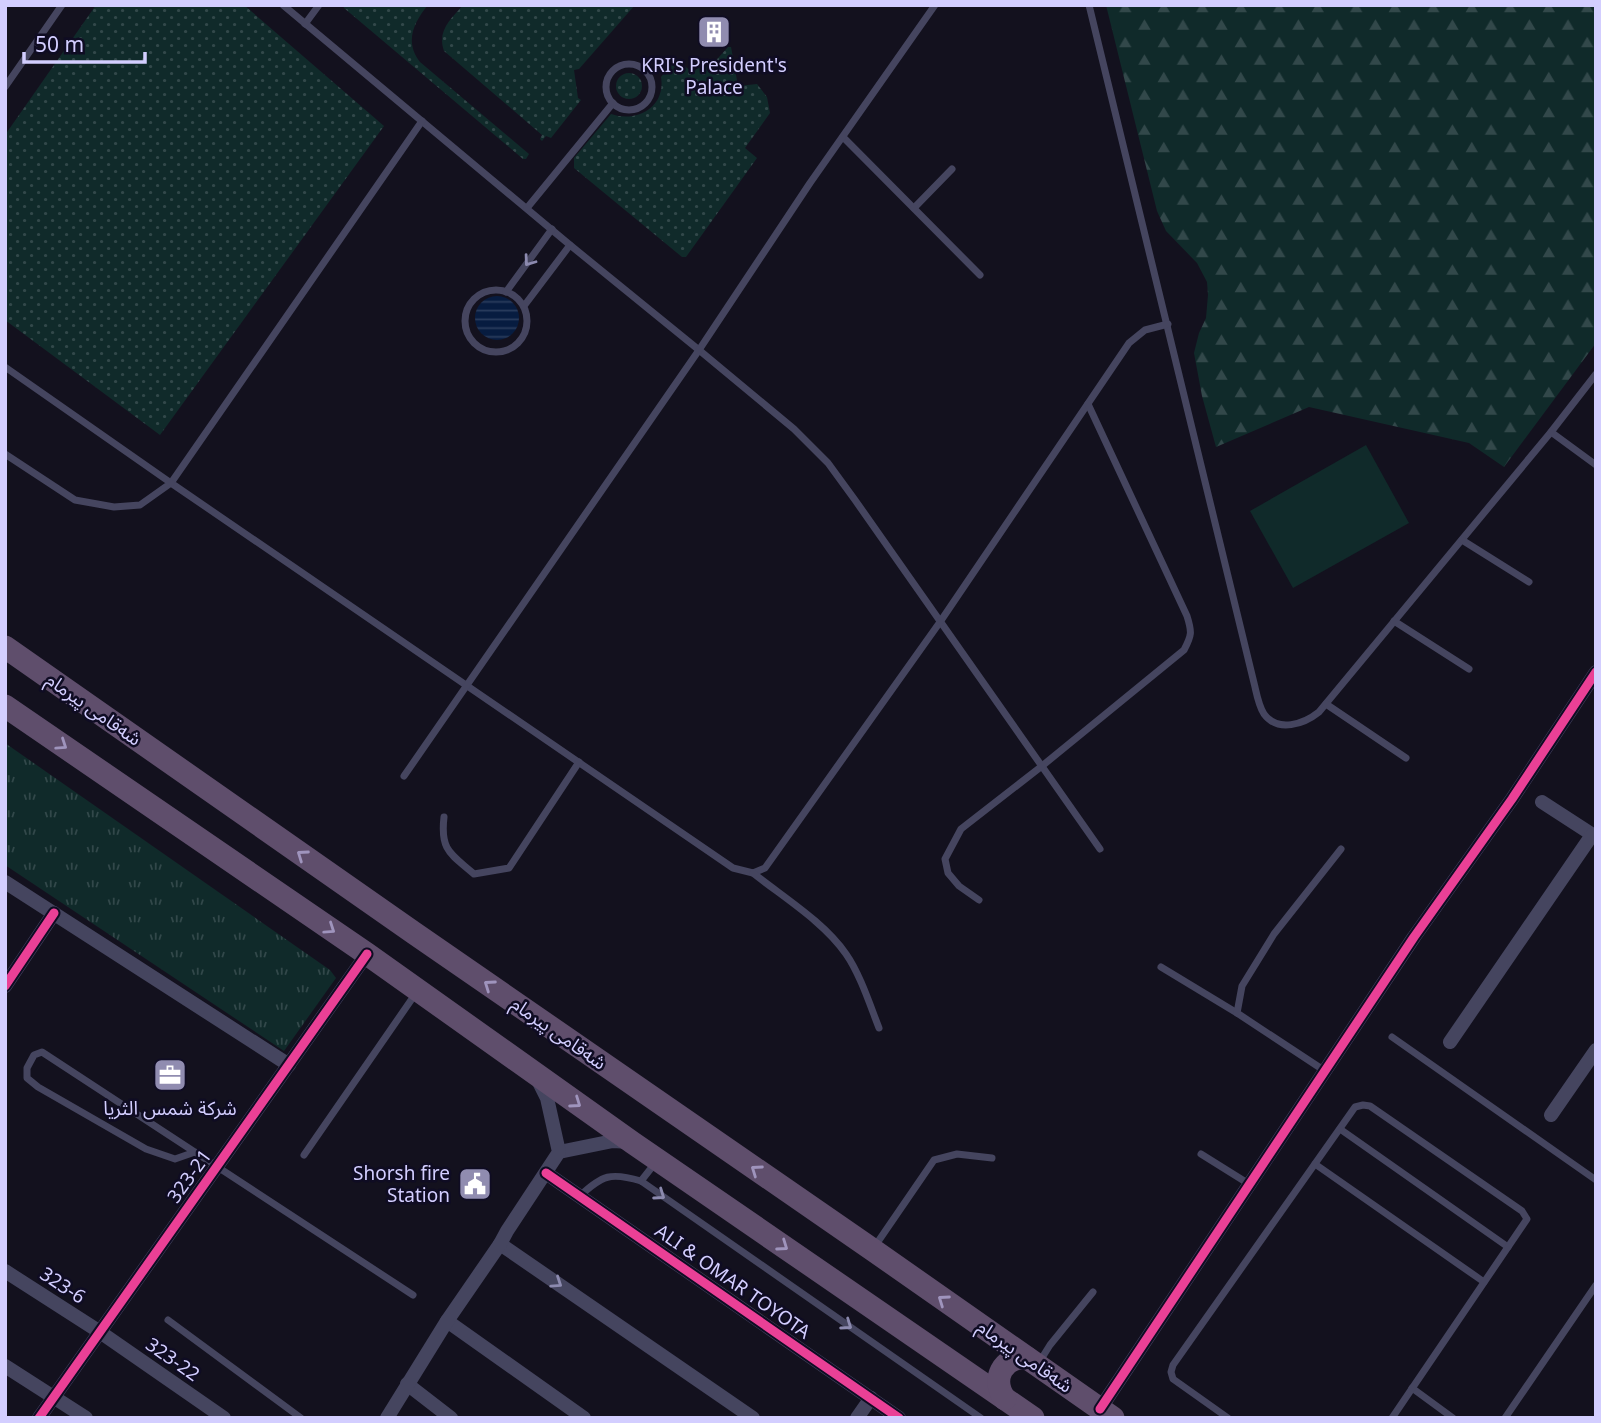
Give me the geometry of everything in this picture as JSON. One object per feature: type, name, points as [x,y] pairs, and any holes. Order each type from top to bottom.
[{"type":"highway","name":"شەقامی پیرمام","points":[[5,647],[1107,1413]]},
{"type":"highway","points":[[5,706],[367,954],[632,1143],[1033,1418]]},
{"type":"highway","points":[[1005,1399],[999,1387],[999,1373],[1007,1362],[1020,1357],[1032,1361]]},
{"type":"street","points":[[1107,1413],[1249,1184],[1596,672]]},
{"type":"street","points":[[1450,1042],[1594,836],[1542,802]]},
{"type":"street","points":[[5,882],[289,1065]]},
{"type":"street","points":[[5,986],[54,913]]},
{"type":"street","name":"323-21","points":[[39,1418],[367,954]]},
{"type":"street","points":[[1551,1115],[1596,1050]]},
{"type":"street","points":[[387,1418],[447,1321],[559,1152],[547,1098],[536,1075]]},
{"type":"street","points":[[559,1152],[613,1141],[632,1143]]},
{"type":"street","name":"ALI & OMAR TOYOTA","points":[[546,1173],[900,1418]]},
{"type":"street","points":[[500,1244],[753,1418]]},
{"type":"street","name":"323-6","points":[[5,1271],[100,1332]]},
{"type":"street","points":[[447,1321],[584,1418]]},
{"type":"street","name":"323-22","points":[[100,1332],[224,1418]]},
{"type":"street","points":[[5,1366],[86,1418]]},
{"type":"street","points":[[407,1384],[451,1418]]},
{"type":"street","points":[[857,1418],[871,1398]]},
{"type":"lane","points":[[5,87],[62,5]]},
{"type":"lane","points":[[283,5],[699,349],[794,429],[828,463],[1100,849]]},
{"type":"lane","points":[[305,24],[319,5]]},
{"type":"lane","points":[[404,776],[935,5]]},
{"type":"lane","points":[[1090,5],[1260,705],[1266,716],[1285,725],[1303,723],[1326,704],[1551,432],[1596,373]]},
{"type":"lane","points":[[625,64],[644,69],[652,82],[646,102],[633,109],[613,103],[607,83],[613,71],[625,64]]},
{"type":"lane","points":[[527,208],[613,103]]},
{"type":"lane","points":[[5,454],[75,500],[114,507],[140,505],[171,483],[422,121]]},
{"type":"lane","points":[[843,137],[980,275]]},
{"type":"lane","points":[[914,208],[952,169]]},
{"type":"lane","points":[[506,292],[552,229]]},
{"type":"lane","points":[[524,306],[570,245]]},
{"type":"lane","points":[[493,290],[506,292],[524,306],[527,322],[525,332],[513,347],[494,352],[475,344],[469,336],[466,327],[468,307],[483,293],[493,290]]},
{"type":"lane","points":[[753,873],[765,868],[940,622],[1129,343],[1145,330],[1168,324]]},
{"type":"lane","points":[[5,367],[733,869],[753,873],[822,928],[847,955],[879,1028]]},
{"type":"lane","points":[[979,900],[959,886],[947,873],[945,859],[961,829],[1184,650],[1192,631],[1088,404]]},
{"type":"lane","points":[[1551,432],[1596,465]]},
{"type":"lane","points":[[1462,540],[1529,582]]},
{"type":"lane","points":[[1394,621],[1469,669]]},
{"type":"lane","points":[[1326,704],[1406,758]]},
{"type":"lane","points":[[444,817],[442,831],[447,850],[474,874],[509,868],[579,762]]},
{"type":"lane","points":[[1237,1013],[1242,986],[1274,934],[1341,849]]},
{"type":"lane","points":[[1161,967],[1237,1013],[1325,1072]]},
{"type":"lane","points":[[304,1155],[418,990]]},
{"type":"lane","points":[[1392,1037],[1596,1180]]},
{"type":"lane","points":[[195,1152],[175,1159],[146,1149],[38,1087],[27,1078],[27,1068],[34,1055],[42,1052],[217,1166],[413,1295]]},
{"type":"lane","points":[[1228,1418],[1173,1379],[1172,1368],[1355,1107],[1363,1105],[1370,1106],[1522,1211],[1527,1219],[1392,1418]]},
{"type":"lane","points":[[1340,1129],[1508,1247]]},
{"type":"lane","points":[[873,1250],[934,1160],[957,1154],[992,1158]]},
{"type":"lane","points":[[1202,1154],[1249,1184]]},
{"type":"lane","points":[[641,1181],[658,1160]]},
{"type":"lane","points":[[1315,1164],[1484,1282]]},
{"type":"lane","points":[[580,1196],[594,1182],[610,1176],[621,1175],[641,1181],[981,1418]]},
{"type":"lane","points":[[1505,1418],[1596,1285]]},
{"type":"lane","points":[[1032,1361],[1050,1345],[1093,1292]]},
{"type":"lane","points":[[168,1320],[301,1418]]},
{"type":"lane","points":[[1412,1388],[1453,1418]]},
{"type":"green space","points":[[96,5],[244,5],[384,126],[160,435],[5,320],[5,135]]},
{"type":"green space","points":[[343,5],[428,5],[413,32],[415,55],[529,154],[526,159],[523,159]]},
{"type":"green space","points":[[463,5],[635,5],[579,69],[574,70],[578,98],[581,100],[551,138],[546,136],[542,141],[542,135],[444,51],[444,32],[449,21]]},
{"type":"green space","points":[[1106,5],[1596,5],[1596,343],[1504,467],[1469,443],[1309,407],[1216,447],[1194,353],[1206,318],[1207,282],[1197,263],[1166,231],[1157,211]]},
{"type":"green space","points":[[731,47],[738,86],[757,84],[767,97],[770,113],[745,148],[757,158],[686,257],[682,257],[574,168],[574,158],[611,114],[630,116],[648,110],[659,97],[661,77],[676,59],[694,72],[700,65],[710,67]]},
{"type":"green space","points":[[629,73],[638,77],[642,86],[638,95],[629,99],[620,95],[616,86],[620,77]]},
{"type":"green space","points":[[1366,445],[1409,523],[1293,588],[1250,511]]},
{"type":"green space","points":[[5,743],[330,970],[336,978],[284,1051],[5,865]]},
{"type":"water","points":[[497,296],[512,303],[519,318],[512,333],[497,340],[482,333],[475,318],[482,303]]},
{"type":"cycle path","points":[[1100,1409],[1414,937],[1512,799],[1596,672]]},
{"type":"cycle path","points":[[5,986],[54,913]]},
{"type":"cycle path","points":[[39,1418],[367,954]]},
{"type":"cycle path","points":[[546,1173],[899,1418]]},
{"type":"place","name":"KRI's President's Palace","points":[[714,32]]},
{"type":"place","name":"شركة شمس الثريا","points":[[170,1075]]},
{"type":"place","name":"Shorsh fire Station","points":[[475,1184]]}]
